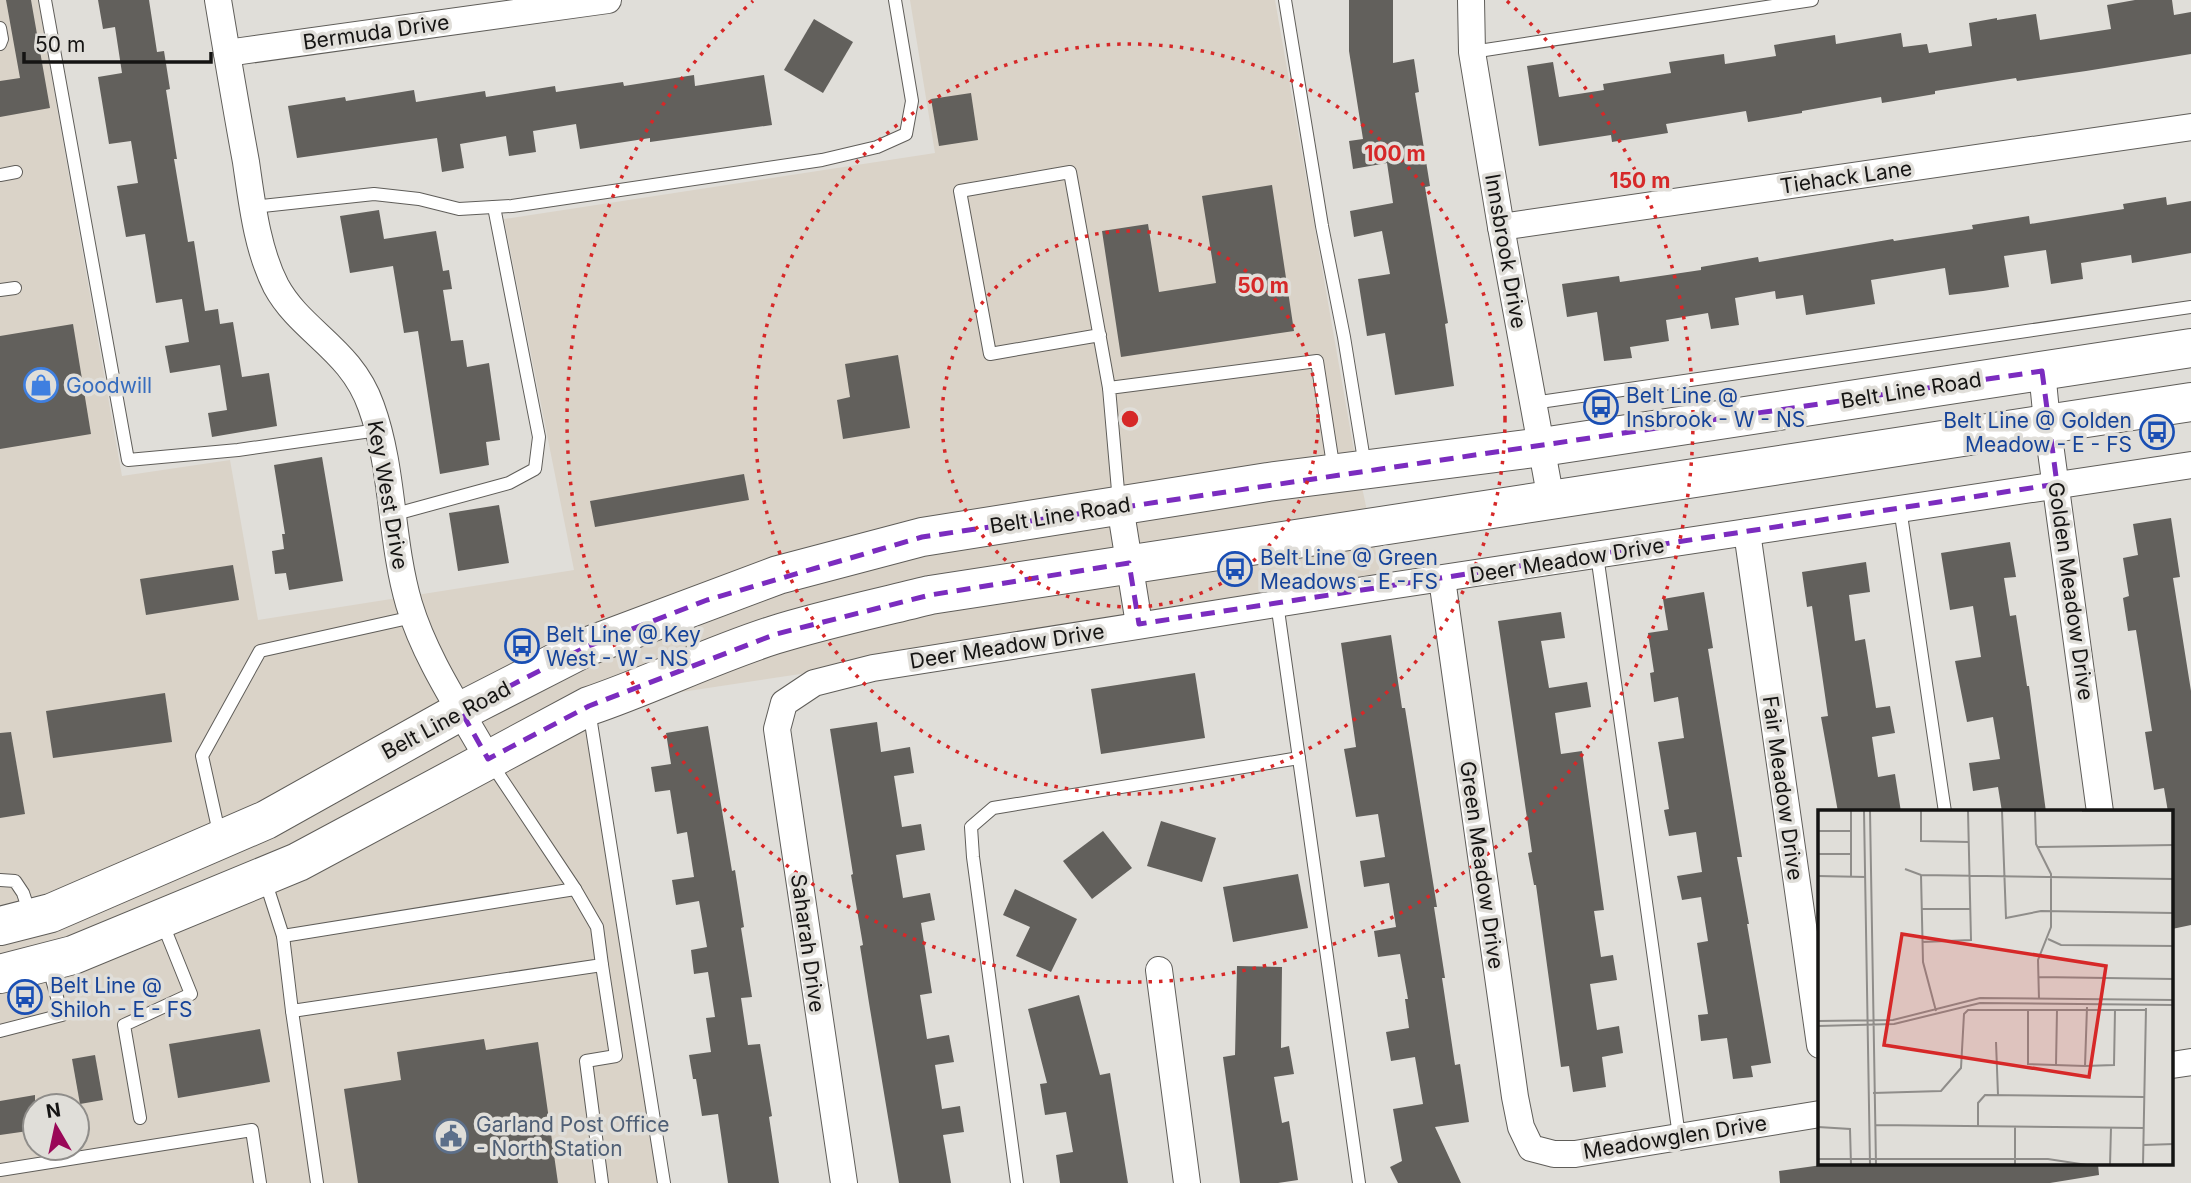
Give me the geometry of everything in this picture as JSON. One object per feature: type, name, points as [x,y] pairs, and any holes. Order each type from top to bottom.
[{"type":"main road","name":"Belt Line Road","points":[[15,922],[51,912],[266,820],[461,711],[586,647],[778,575],[922,537],[1350,472],[1542,447],[2191,348]]},
{"type":"main road","points":[[0,974],[73,955],[298,862],[589,706],[776,634],[930,595],[2191,402]]},
{"type":"street","name":"Key West Drive","points":[[218,0],[253,207],[266,258],[277,287],[300,317],[355,371],[371,405],[378,430],[399,559],[413,617],[421,639],[488,759]]},
{"type":"street","name":"Bermuda Drive","points":[[227,53],[608,0]]},
{"type":"street","name":"Innsbrook Drive","points":[[1471,0],[1472,52],[1551,500]]},
{"type":"street","name":"Tiehack Lane","points":[[1501,227],[2191,127]]},
{"type":"street","name":"Golden Meadow Drive","points":[[2042,370],[2101,810]]},
{"type":"street","name":"Deer Meadow Drive","points":[[785,703],[814,683],[873,668],[1139,624],[2191,465]]},
{"type":"street","points":[[1120,506],[1139,624]]},
{"type":"street","name":"Fair Meadow Drive","points":[[1747,532],[1818,1031]]},
{"type":"street","name":"Green Meadow Drive","points":[[1442,579],[1515,1097],[1521,1127],[1531,1148]]},
{"type":"street","name":"Saharah Drive","points":[[785,703],[777,729],[844,1183]]},
{"type":"street","points":[[1158,970],[1187,1183]]},
{"type":"street","name":"Meadowglen Drive","points":[[1531,1148],[1554,1154],[1575,1154],[1818,1114]]},
{"type":"lane","points":[[45,0],[128,460],[238,450],[378,430]]},
{"type":"lane","points":[[253,207],[374,194],[419,199],[459,209],[494,207],[822,160],[877,148],[906,135],[912,102],[895,0]]},
{"type":"lane","points":[[1285,0],[1322,226],[1344,337],[1350,472]]},
{"type":"lane","points":[[1472,52],[1812,0]]},
{"type":"lane","points":[[0,29],[0,44]]},
{"type":"lane","points":[[0,175],[16,172]]},
{"type":"lane","points":[[1100,335],[990,354],[960,191],[1070,173],[1100,335],[1109,388],[1120,506]]},
{"type":"lane","points":[[392,515],[509,483],[535,469],[539,437],[494,207]]},
{"type":"lane","points":[[0,290],[15,288]]},
{"type":"lane","points":[[1534,402],[2191,307]]},
{"type":"lane","points":[[1109,388],[1317,361],[1350,472]]},
{"type":"lane","points":[[1900,508],[1945,810]]},
{"type":"lane","points":[[1597,555],[1679,1136]]},
{"type":"lane","points":[[1277,603],[1359,1183]]},
{"type":"lane","points":[[221,840],[202,756],[260,651],[413,617]]},
{"type":"lane","points":[[589,706],[664,1183]]},
{"type":"lane","points":[[1017,1183],[971,827],[993,808],[1299,758]]},
{"type":"lane","points":[[488,759],[575,889],[597,927],[616,1056],[586,1061],[602,1183]]},
{"type":"lane","points":[[264,876],[283,936],[317,1183]]},
{"type":"lane","points":[[0,880],[15,881],[23,893],[15,922]]},
{"type":"lane","points":[[283,936],[575,889]]},
{"type":"lane","points":[[140,1118],[124,1024],[191,995],[160,918]]},
{"type":"lane","points":[[0,1031],[62,1014],[47,962]]},
{"type":"lane","points":[[292,1011],[603,965]]},
{"type":"lane","points":[[0,1170],[252,1130],[260,1183]]},
{"type":"highlighted area","points":[[2042,371],[2057,484],[1139,624],[1129,563],[930,595],[776,634],[589,706],[488,759],[461,711],[586,647],[707,600],[922,537]]},
{"type":"shaded area","points":[[0,0],[38,0],[122,476],[230,460],[258,620],[574,570],[504,219],[935,153],[910,0],[1275,0],[1353,445],[1383,586],[589,706],[664,1183],[0,1183]]},
{"type":"building","points":[[6,0],[31,0],[50,108],[0,117],[0,81],[20,78]]},
{"type":"building","points":[[98,0],[149,0],[157,52],[164,51],[170,89],[166,90],[177,159],[174,159],[188,242],[194,241],[205,311],[218,309],[220,324],[233,322],[242,377],[269,373],[277,426],[212,437],[208,413],[227,410],[220,365],[170,373],[165,346],[189,342],[182,299],[156,303],[145,234],[126,237],[117,186],[138,183],[131,141],[109,144],[98,77],[122,73],[115,27],[103,29]]},
{"type":"building","points":[[1349,0],[1393,0],[1393,63],[1414,59],[1419,92],[1415,93],[1430,186],[1425,187],[1448,323],[1445,324],[1454,386],[1395,395],[1385,333],[1367,336],[1358,279],[1390,274],[1382,231],[1354,237],[1350,211],[1393,203],[1387,163],[1353,169],[1349,141],[1363,139],[1349,51]]},
{"type":"building","points":[[2135,0],[2172,0],[2174,15],[2191,12],[2191,54],[2017,81],[2016,78],[1882,103],[1881,97],[1748,122],[1746,111],[1666,124],[1668,133],[1612,142],[1611,135],[1539,146],[1527,66],[1553,62],[1559,97],[1604,90],[1603,84],[1671,73],[1669,62],[1724,54],[1725,64],[1776,56],[1774,45],[1835,35],[1836,44],[1901,33],[1903,47],[1927,44],[1929,53],[1972,46],[1969,23],[1997,18],[2036,14],[2040,40],[2111,29],[2107,5]]},
{"type":"building","points":[[814,19],[853,42],[823,93],[784,70]]},
{"type":"building","points":[[694,75],[695,86],[764,75],[772,125],[650,142],[650,138],[580,149],[576,124],[533,131],[536,152],[509,156],[506,136],[460,144],[464,168],[442,172],[437,138],[297,158],[288,106],[345,97],[346,101],[414,90],[416,102],[485,91],[486,97],[555,86],[556,92],[623,82],[624,86]]},
{"type":"building","points":[[971,93],[978,140],[939,146],[931,99]]},
{"type":"building","points":[[1272,185],[1294,331],[1121,357],[1102,231],[1148,224],[1159,292],[1216,283],[1202,196]]},
{"type":"building","points":[[2166,197],[2167,205],[2191,201],[2191,253],[2132,263],[2131,255],[2081,263],[2083,279],[2051,284],[2046,250],[2004,256],[2009,287],[1983,291],[1949,295],[1945,268],[1871,280],[1875,304],[1806,315],[1803,295],[1776,299],[1775,291],[1735,298],[1739,325],[1711,329],[1708,313],[1666,320],[1669,341],[1630,347],[1632,358],[1604,361],[1597,312],[1567,317],[1562,284],[1619,276],[1620,282],[1701,270],[1701,267],[1758,257],[1759,262],[1893,239],[1894,241],[1973,229],[1972,225],[2029,216],[2030,224],[2124,209],[2123,204]]},
{"type":"building","points":[[379,210],[384,239],[436,231],[443,271],[449,270],[452,289],[443,290],[451,341],[463,340],[467,367],[489,363],[500,440],[486,442],[489,465],[440,474],[418,331],[404,333],[393,266],[350,273],[340,216]]},
{"type":"building","name":"Goodwill","points":[[73,324],[91,434],[0,449],[0,336]]},
{"type":"building","points":[[898,355],[910,428],[843,439],[837,400],[850,397],[845,364]]},
{"type":"building","points":[[322,457],[343,581],[289,590],[286,573],[275,574],[272,551],[284,549],[282,534],[285,534],[274,465]]},
{"type":"building","points":[[744,474],[749,500],[595,527],[590,501]]},
{"type":"building","points":[[499,505],[509,563],[458,571],[449,513]]},
{"type":"building","points":[[2171,518],[2180,577],[2173,578],[2191,691],[2191,925],[2174,929],[2174,810],[2168,810],[2164,788],[2154,790],[2145,732],[2152,731],[2136,630],[2128,631],[2123,598],[2129,596],[2123,558],[2138,555],[2133,524]]},
{"type":"building","points":[[2010,542],[2016,577],[2004,578],[2010,616],[2016,615],[2029,686],[2046,810],[2002,810],[1998,787],[1973,791],[1969,763],[2000,759],[1993,717],[1967,722],[1955,661],[1981,657],[1973,606],[1950,610],[1941,553]]},
{"type":"building","points":[[1866,562],[1870,592],[1849,595],[1855,641],[1865,639],[1876,708],[1890,706],[1895,733],[1872,737],[1878,777],[1895,774],[1901,810],[1838,810],[1821,717],[1828,716],[1812,606],[1807,607],[1802,572]]},
{"type":"building","points":[[233,565],[239,600],[146,615],[140,579]]},
{"type":"building","points":[[1704,592],[1713,648],[1708,649],[1742,857],[1737,857],[1771,1063],[1751,1066],[1753,1077],[1733,1079],[1727,1038],[1701,1041],[1698,1015],[1708,1014],[1697,943],[1708,941],[1701,897],[1682,900],[1677,876],[1702,872],[1696,832],[1669,836],[1664,810],[1669,809],[1658,742],[1684,738],[1678,697],[1654,702],[1650,673],[1654,672],[1648,633],[1668,630],[1663,599]]},
{"type":"building","points":[[1561,612],[1565,638],[1541,641],[1549,688],[1587,682],[1591,707],[1555,713],[1561,754],[1582,751],[1604,910],[1594,911],[1601,957],[1613,955],[1617,980],[1590,984],[1597,1030],[1619,1026],[1623,1053],[1602,1057],[1606,1087],[1573,1092],[1569,1066],[1561,1067],[1536,885],[1528,853],[1532,852],[1498,621]]},
{"type":"building","points":[[1391,635],[1437,907],[1434,907],[1445,978],[1442,978],[1455,1065],[1460,1064],[1469,1122],[1435,1127],[1461,1183],[1398,1183],[1390,1167],[1402,1161],[1393,1109],[1423,1104],[1415,1057],[1391,1061],[1386,1032],[1409,1028],[1405,999],[1408,999],[1400,954],[1378,957],[1374,931],[1396,927],[1389,883],[1364,887],[1360,861],[1385,857],[1378,814],[1356,817],[1344,749],[1356,747],[1341,643]]},
{"type":"building","points":[[1195,673],[1205,738],[1101,754],[1091,689]]},
{"type":"building","points":[[165,693],[172,742],[53,758],[46,711]]},
{"type":"building","points":[[877,722],[881,752],[910,747],[914,773],[894,776],[902,827],[921,824],[925,850],[896,855],[903,898],[930,893],[935,920],[921,923],[932,993],[920,995],[927,1039],[949,1035],[954,1062],[935,1065],[942,1109],[960,1106],[964,1132],[943,1135],[951,1183],[899,1183],[869,1003],[860,946],[863,945],[851,875],[853,874],[830,729]]},
{"type":"building","points":[[708,726],[744,927],[741,928],[752,997],[741,998],[748,1045],[760,1044],[772,1116],[769,1117],[779,1183],[728,1183],[718,1114],[702,1116],[689,1055],[711,1052],[706,1018],[715,1017],[708,972],[694,974],[691,950],[707,947],[699,901],[676,905],[672,880],[694,877],[687,832],[677,834],[670,790],[655,792],[651,767],[671,764],[666,733]]},
{"type":"building","points":[[11,732],[25,814],[0,818],[0,733]]},
{"type":"building","points":[[1161,821],[1216,838],[1202,882],[1147,866]]},
{"type":"building","points":[[1103,831],[1132,868],[1092,899],[1063,861]]},
{"type":"building","points":[[1298,874],[1308,928],[1233,942],[1223,887]]},
{"type":"building","points":[[1015,889],[1077,919],[1051,972],[1016,956],[1030,927],[1003,915]]},
{"type":"building","points":[[1237,966],[1282,967],[1281,1048],[1289,1046],[1294,1074],[1274,1077],[1282,1123],[1289,1121],[1298,1180],[1240,1183],[1223,1057],[1235,1055]]},
{"type":"building","points":[[1079,995],[1100,1075],[1110,1073],[1128,1183],[1060,1183],[1056,1155],[1073,1152],[1066,1112],[1045,1115],[1040,1084],[1047,1083],[1028,1009]]},
{"type":"building","points":[[260,1029],[270,1082],[178,1098],[169,1044]]},
{"type":"building","name":"Garland Post Office - North Station","points":[[484,1039],[486,1050],[538,1042],[558,1183],[358,1183],[344,1089],[401,1080],[397,1052]]},
{"type":"building","points":[[95,1055],[103,1100],[91,1102],[91,1092],[78,1092],[72,1059]]},
{"type":"building","points":[[21,1097],[21,1132],[0,1135],[0,1101]]},
{"type":"building","points":[[1818,1166],[2098,1166],[2099,1175],[2050,1183],[1780,1183],[1779,1171]]},
{"type":"place","name":"Goodwill","points":[[41,385]]},
{"type":"place","name":"Belt Line @ Insbrook - W - NS","points":[[1601,407]]},
{"type":"place","name":"Belt Line @ Golden Meadow - E - FS","points":[[2157,432]]},
{"type":"place","name":"Belt Line @ Green Meadows - E - FS","points":[[1235,569]]},
{"type":"place","name":"Belt Line @ Key West - W - NS","points":[[522,646]]},
{"type":"place","name":"Belt Line @ Shiloh - E - FS","points":[[25,997]]},
{"type":"place","name":"Garland Post Office - North Station","points":[[451,1136]]}]
